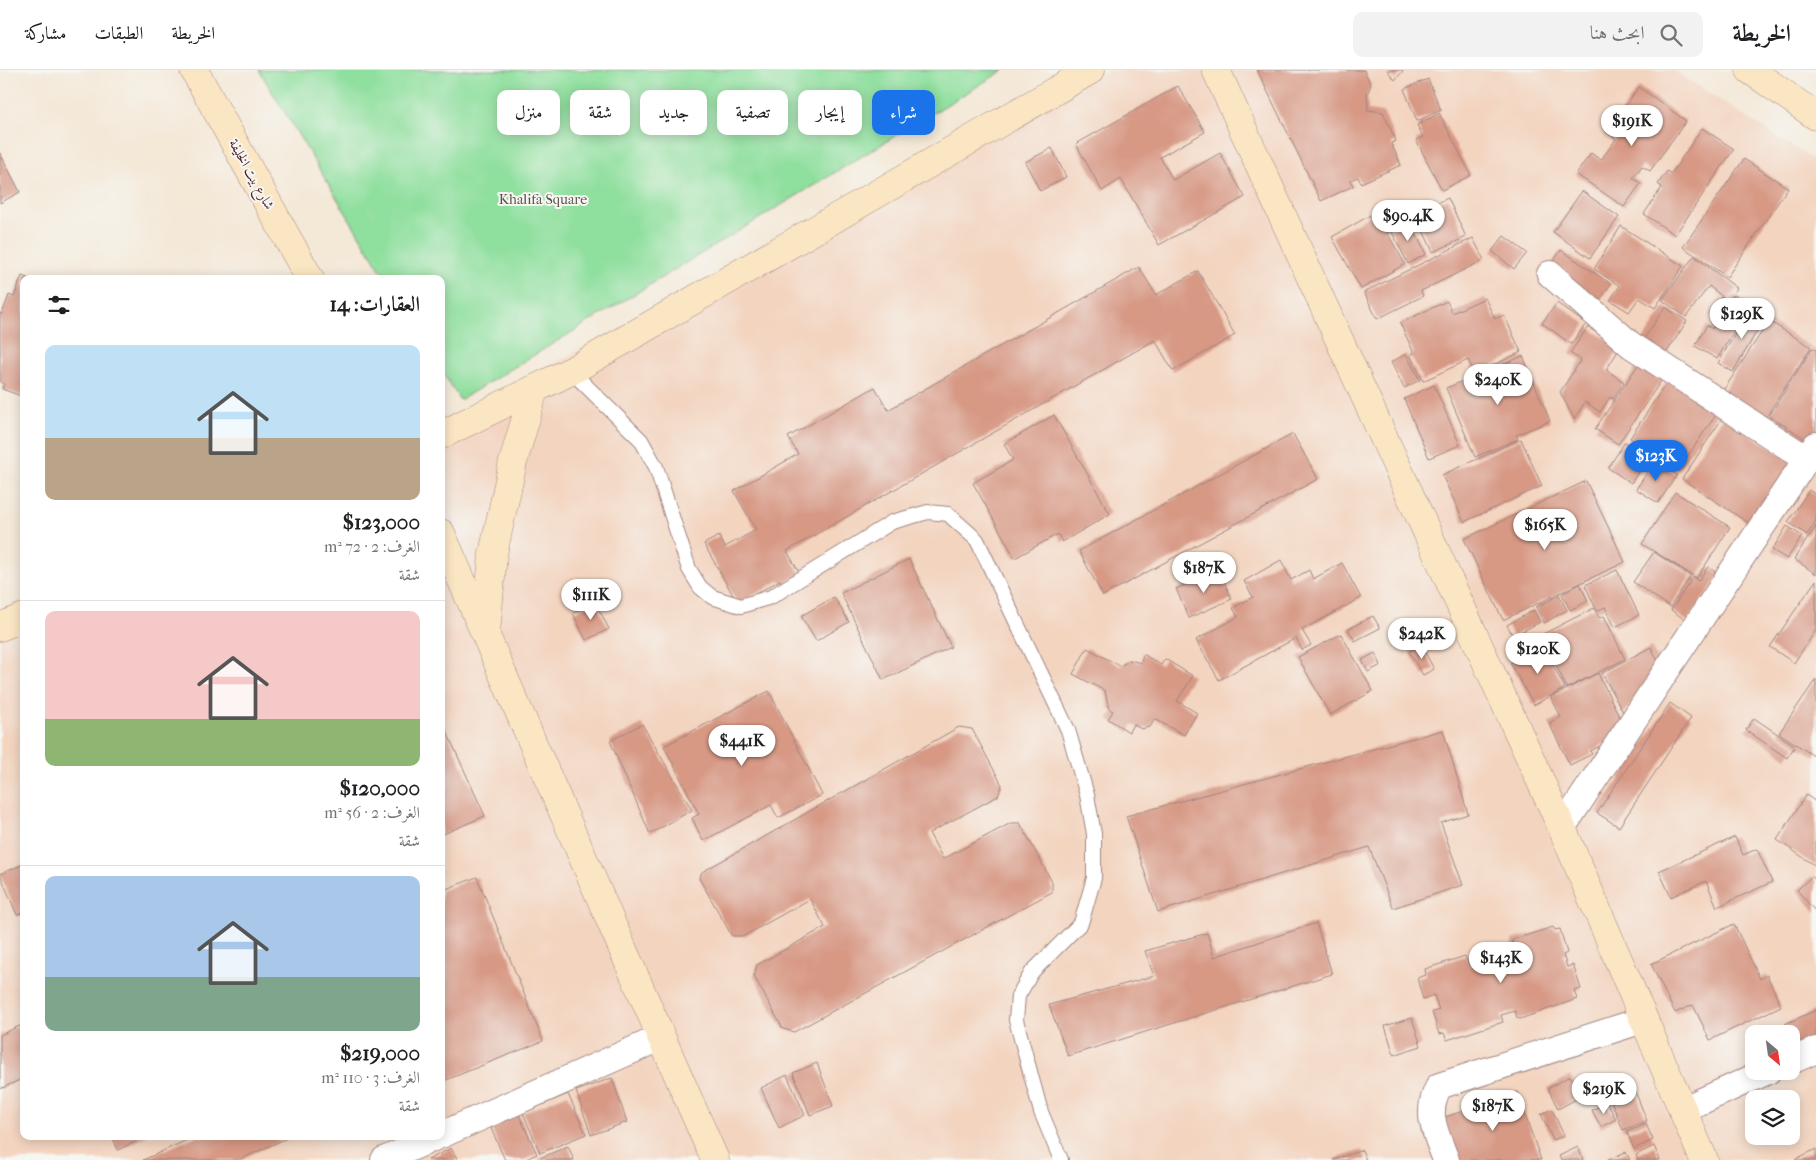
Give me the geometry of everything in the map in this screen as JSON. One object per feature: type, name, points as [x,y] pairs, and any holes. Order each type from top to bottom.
[{"type":"main road","name":"شارع بيت الخليفة","points":[[194,70],[308,275]]},
{"type":"main road","points":[[445,433],[571,371],[1091,70]]},
{"type":"main road","points":[[1216,70],[1562,828],[1704,1160]]},
{"type":"main road","points":[[1750,70],[1816,116]]},
{"type":"main road","points":[[485,636],[493,554],[513,462],[534,390]]},
{"type":"main road","points":[[445,542],[660,1038],[715,1160]]},
{"type":"main road","points":[[0,627],[20,619]]},
{"type":"street","points":[[1550,274],[1630,345],[1812,452],[1562,828]]},
{"type":"street","points":[[1446,1160],[1430,1119],[1432,1098],[1439,1086],[1452,1080],[1643,1020]]},
{"type":"street","points":[[445,1133],[660,1038]]},
{"type":"street","points":[[1800,1057],[1816,1050]]},
{"type":"street","points":[[1682,1110],[1748,1080]]},
{"type":"street","points":[[384,1160],[429,1140]]},
{"type":"lane","points":[[571,371],[641,440],[656,467],[689,569],[700,587],[712,597],[741,606],[771,597],[892,522],[928,512],[948,514],[977,540],[1068,730],[1087,795],[1094,834],[1094,878],[1081,923],[1032,972],[1018,996],[1016,1020],[1041,1112],[1062,1160]]},
{"type":"shaded area","points":[[1109,70],[1673,70],[1816,162],[1816,1160],[0,1160],[0,625],[20,617],[20,1140],[445,1140],[445,421]]},
{"type":"green space","name":"Khalifa Square","points":[[259,70],[1004,70],[935,112],[935,90],[872,90],[872,135],[897,135],[460,400],[445,376],[445,275],[384,275]]},
{"type":"building","points":[[1257,70],[1364,70],[1371,85],[1367,94],[1368,110],[1383,112],[1396,141],[1391,143],[1401,165],[1361,183],[1358,177],[1350,180],[1353,186],[1321,201]]},
{"type":"building","points":[[1387,70],[1404,70],[1395,80]]},
{"type":"building","points":[[1428,79],[1441,110],[1417,121],[1404,89]]},
{"type":"building","points":[[1178,86],[1205,132],[1160,157],[1173,180],[1220,153],[1245,197],[1159,245],[1121,179],[1102,191],[1076,144]]},
{"type":"building","points":[[1639,87],[1686,121],[1650,171],[1642,166],[1633,178],[1641,183],[1624,207],[1576,174],[1591,153],[1601,160],[1616,139],[1606,132]]},
{"type":"building","points":[[1439,113],[1471,175],[1442,190],[1416,140],[1423,137],[1417,125]]},
{"type":"building","points":[[1702,128],[1734,149],[1675,235],[1644,214],[1662,187],[1658,184],[1667,171],[1671,174]]},
{"type":"building","points":[[1052,148],[1066,177],[1040,191],[1025,162]]},
{"type":"building","points":[[0,153],[20,192],[0,203]]},
{"type":"building","points":[[1744,159],[1788,188],[1727,277],[1683,247]]},
{"type":"building","points":[[1582,191],[1619,217],[1590,258],[1553,232]]},
{"type":"building","points":[[1448,198],[1466,237],[1433,252],[1415,213]]},
{"type":"building","points":[[1399,199],[1409,216],[1385,229],[1405,264],[1361,289],[1332,237]]},
{"type":"building","points":[[1409,221],[1426,254],[1408,264],[1391,230]]},
{"type":"building","points":[[1621,226],[1683,266],[1655,308],[1639,298],[1629,312],[1610,300],[1620,286],[1594,269]]},
{"type":"building","points":[[1504,236],[1527,253],[1514,269],[1492,251]]},
{"type":"building","points":[[1473,238],[1484,260],[1421,291],[1423,296],[1377,319],[1364,292]]},
{"type":"building","points":[[1561,250],[1611,284],[1600,300],[1550,266]]},
{"type":"building","points":[[1694,256],[1737,288],[1728,301],[1709,286],[1686,317],[1662,300]]},
{"type":"building","points":[[1139,267],[1156,295],[1198,271],[1235,335],[1173,371],[1155,340],[787,551],[800,574],[783,584],[780,580],[738,604],[704,544],[719,536],[725,547],[756,530],[734,491],[798,454],[788,437],[875,387],[888,410]]},
{"type":"building","points":[[20,281],[20,396],[2,389],[4,384],[0,382],[0,313],[2,314],[9,295],[14,297]]},
{"type":"building","points":[[1734,295],[1750,304],[1717,359],[1695,346],[1707,325],[1712,329],[1718,319],[1710,315],[1721,297],[1730,302]]},
{"type":"building","points":[[1485,298],[1495,319],[1504,315],[1521,352],[1475,374],[1468,360],[1423,381],[1410,355],[1414,353],[1400,323],[1447,301],[1452,313]]},
{"type":"building","points":[[1557,303],[1586,324],[1571,344],[1542,323]]},
{"type":"building","points":[[1665,307],[1687,321],[1663,358],[1641,343]]},
{"type":"building","points":[[1751,307],[1766,316],[1733,372],[1718,363]]},
{"type":"building","points":[[1769,321],[1811,347],[1766,417],[1723,391]]},
{"type":"building","points":[[1588,327],[1620,348],[1606,370],[1624,382],[1613,399],[1610,397],[1600,412],[1585,402],[1574,419],[1560,392],[1581,360],[1570,353]]},
{"type":"building","points":[[1812,348],[1816,350],[1816,437],[1812,443],[1769,416]]},
{"type":"building","points":[[1406,354],[1420,380],[1404,388],[1391,362]]},
{"type":"building","points":[[1523,356],[1550,421],[1516,435],[1518,439],[1475,457],[1446,388]]},
{"type":"building","points":[[1640,362],[1663,378],[1618,444],[1595,429]]},
{"type":"building","points":[[1671,376],[1720,409],[1678,470],[1630,438]]},
{"type":"building","points":[[1434,385],[1460,445],[1429,458],[1404,399]]},
{"type":"building","points":[[1054,415],[1110,514],[1062,542],[1058,534],[1015,558],[973,483],[1013,460],[1004,444]]},
{"type":"building","points":[[1723,417],[1795,463],[1753,526],[1682,479]]},
{"type":"building","points":[[1293,434],[1318,479],[1103,596],[1079,551]]},
{"type":"building","points":[[1521,439],[1542,486],[1464,522],[1442,475]]},
{"type":"building","points":[[1625,442],[1648,458],[1631,483],[1608,468]]},
{"type":"building","points":[[1655,461],[1677,475],[1658,503],[1636,489]]},
{"type":"building","points":[[1586,481],[1625,562],[1503,620],[1464,539]]},
{"type":"building","points":[[1809,490],[1816,495],[1816,521],[1807,535],[1788,522]]},
{"type":"building","points":[[1675,492],[1730,527],[1697,578],[1642,544]]},
{"type":"building","points":[[1787,526],[1802,536],[1787,559],[1772,550]]},
{"type":"building","points":[[1816,526],[1816,574],[1794,559]]},
{"type":"building","points":[[1654,552],[1691,576],[1670,607],[1633,582]]},
{"type":"building","points":[[909,559],[951,647],[883,680],[841,593]]},
{"type":"building","points":[[1281,560],[1291,580],[1309,570],[1313,579],[1342,563],[1361,598],[1302,630],[1311,645],[1302,650],[1296,638],[1219,680],[1196,640],[1238,617],[1233,608],[1253,597],[1244,581]]},
{"type":"building","points":[[1708,567],[1720,575],[1687,621],[1671,610],[1693,577],[1698,581]]},
{"type":"building","points":[[1219,570],[1232,599],[1189,618],[1176,589]]},
{"type":"building","points":[[1617,570],[1639,615],[1615,627],[1605,607],[1597,611],[1585,585]]},
{"type":"building","points":[[1816,580],[1816,630],[1794,663],[1770,647]]},
{"type":"building","points":[[1580,584],[1588,601],[1570,610],[1562,594]]},
{"type":"building","points":[[1559,595],[1567,610],[1544,623],[1536,607]]},
{"type":"building","points":[[834,597],[849,622],[816,641],[801,616]]},
{"type":"building","points":[[595,602],[609,629],[586,640],[573,613]]},
{"type":"building","points":[[1594,608],[1599,618],[1604,616],[1625,659],[1567,688],[1541,635]]},
{"type":"building","points":[[1534,610],[1540,622],[1513,636],[1507,625]]},
{"type":"building","points":[[1373,616],[1380,628],[1355,641],[1348,629]]},
{"type":"building","points":[[1341,634],[1373,691],[1330,715],[1298,657]]},
{"type":"building","points":[[1421,645],[1434,669],[1423,675],[1409,652]]},
{"type":"building","points":[[1542,645],[1565,688],[1534,705],[1510,663]]},
{"type":"building","points":[[1651,647],[1659,663],[1624,714],[1602,673]]},
{"type":"building","points":[[1087,648],[1120,666],[1130,660],[1141,663],[1143,654],[1161,665],[1165,659],[1193,676],[1177,701],[1197,713],[1184,735],[1155,719],[1150,727],[1141,729],[1133,724],[1129,732],[1108,719],[1113,711],[1109,709],[1105,691],[1073,674]]},
{"type":"building","points":[[1375,653],[1381,665],[1368,672],[1362,660]]},
{"type":"building","points":[[1598,673],[1623,724],[1612,740],[1590,751],[1592,754],[1570,765],[1549,723],[1561,717],[1551,697]]},
{"type":"building","points":[[1816,679],[1816,753],[1814,756],[1779,733]]},
{"type":"building","points":[[769,691],[822,795],[778,818],[771,805],[703,841],[692,818],[699,814],[664,746]]},
{"type":"building","points":[[1670,703],[1691,718],[1619,827],[1597,813]]},
{"type":"building","points":[[1754,718],[1795,746],[1787,758],[1746,730]]},
{"type":"building","points":[[642,724],[692,810],[650,834],[610,741]]},
{"type":"building","points":[[959,727],[972,729],[1002,785],[998,796],[929,833],[943,859],[1011,823],[1020,823],[1052,882],[1052,892],[794,1032],[783,1029],[754,976],[757,965],[825,927],[810,899],[744,936],[732,936],[699,878],[702,872]]},
{"type":"building","points":[[445,728],[485,816],[445,833]]},
{"type":"building","points":[[1443,730],[1468,814],[1441,823],[1463,885],[1393,908],[1369,847],[1158,912],[1126,816]]},
{"type":"building","points":[[1806,795],[1816,802],[1816,866],[1777,840]]},
{"type":"building","points":[[1735,837],[1743,855],[1757,849],[1772,882],[1717,907],[1706,881],[1671,897],[1659,871]]},
{"type":"building","points":[[20,866],[20,914],[17,915],[0,874]]},
{"type":"building","points":[[1812,876],[1816,881],[1816,912],[1797,890]]},
{"type":"building","points":[[477,877],[543,1041],[445,1080],[445,889]]},
{"type":"building","points":[[1316,923],[1332,974],[1068,1056],[1049,1005],[1154,976],[1145,951],[1207,933],[1214,957]]},
{"type":"building","points":[[1734,924],[1760,979],[1767,975],[1781,1006],[1710,1040],[1693,1005],[1675,1013],[1651,964]]},
{"type":"building","points":[[1553,927],[1555,930],[1560,929],[1567,953],[1563,955],[1567,967],[1573,965],[1581,989],[1574,991],[1577,999],[1520,1019],[1517,1018],[1515,1011],[1501,1015],[1503,1022],[1447,1040],[1444,1033],[1439,1034],[1432,1012],[1439,1010],[1434,995],[1423,999],[1417,978],[1426,975],[1425,969],[1465,956],[1469,966],[1480,962],[1477,954],[1502,946],[1505,952],[1514,949],[1512,940]]},
{"type":"building","points":[[1816,1010],[1816,1042],[1800,1050],[1800,1025],[1785,1024]]},
{"type":"building","points":[[1412,1018],[1421,1046],[1394,1055],[1385,1026]]},
{"type":"building","points":[[20,1026],[20,1080],[0,1089],[0,1035]]},
{"type":"building","points":[[817,1063],[833,1106],[810,1115],[793,1073]]},
{"type":"building","points":[[787,1075],[805,1115],[779,1128],[761,1088]]},
{"type":"building","points":[[1570,1076],[1582,1096],[1558,1109],[1548,1088]]},
{"type":"building","points":[[612,1078],[627,1122],[591,1135],[576,1091]]},
{"type":"building","points":[[1631,1081],[1647,1121],[1623,1130],[1607,1091]]},
{"type":"building","points":[[1517,1092],[1541,1160],[1458,1160],[1443,1118]]},
{"type":"building","points":[[568,1094],[586,1134],[540,1153],[523,1113]]},
{"type":"building","points":[[1607,1103],[1616,1119],[1601,1127],[1592,1110]]},
{"type":"building","points":[[1552,1109],[1564,1136],[1553,1140],[1541,1114]]},
{"type":"building","points":[[518,1113],[537,1154],[524,1160],[505,1160],[490,1126]]},
{"type":"building","points":[[1646,1124],[1653,1140],[1634,1149],[1627,1132]]},
{"type":"building","points":[[114,1140],[139,1140],[118,1150]]},
{"type":"building","points":[[187,1140],[283,1140],[239,1160],[143,1160]]},
{"type":"building","points":[[568,1146],[574,1160],[536,1160]]},
{"type":"building","points":[[1654,1146],[1660,1160],[1638,1160],[1636,1155]]},
{"type":"building","points":[[1578,1147],[1583,1160],[1561,1160],[1559,1156]]},
{"type":"building","points":[[451,1148],[458,1160],[428,1160]]},
{"type":"building","points":[[1816,1149],[1816,1160],[1794,1160]]},
{"type":"building","points":[[1362,1150],[1366,1160],[1333,1160]]},
{"type":"building","points":[[1626,1152],[1630,1160],[1607,1160]]}]
